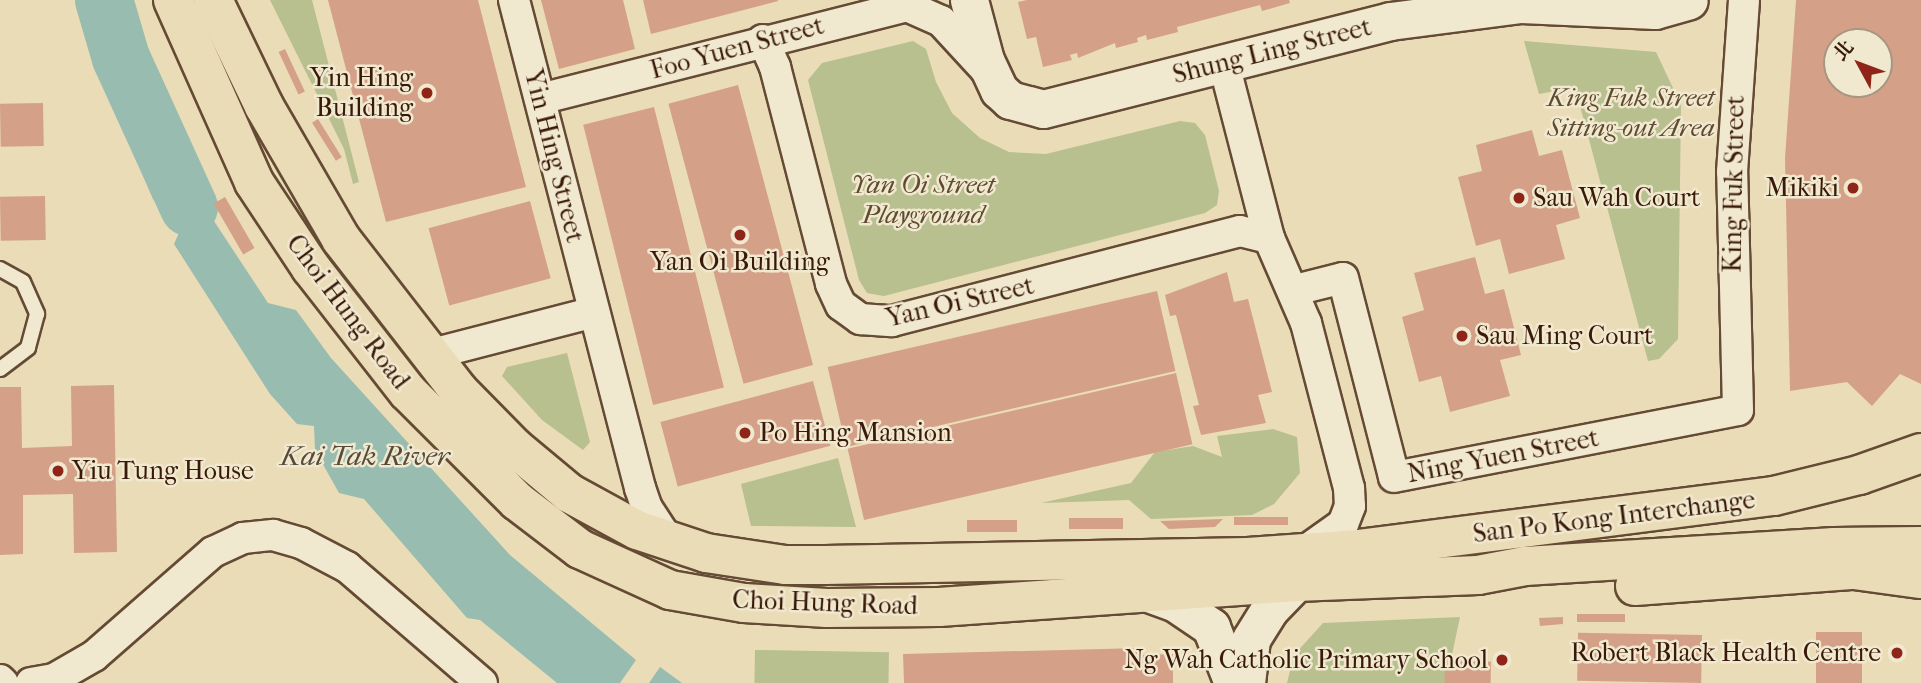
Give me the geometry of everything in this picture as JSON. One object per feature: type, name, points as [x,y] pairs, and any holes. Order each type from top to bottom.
[{"type":"main road","name":"Choi Hung Road","points":[[173,0],[254,182],[359,333],[408,392],[517,501],[579,548],[670,590],[744,603],[827,608],[939,607],[1146,592],[1298,568]]},
{"type":"main road","name":"Choi Hung Road","points":[[213,0],[304,180],[377,290],[428,355],[539,470],[599,512],[670,543],[785,565],[1298,568],[1478,575]]},
{"type":"main road","name":"San Po Kong Interchange","points":[[1298,568],[1571,523],[1774,496],[1859,475],[1921,453]]},
{"type":"main road","points":[[1478,575],[1525,566],[1834,547],[1921,546]]},
{"type":"main road","points":[[1478,575],[1525,592],[1854,570],[1921,579]]},
{"type":"street","name":"Yin Hing Street","points":[[514,0],[640,488],[670,543]]},
{"type":"street","name":"Shung Ling Street","points":[[970,0],[991,76],[1010,100],[1043,109],[1390,21],[1521,4],[1655,10],[1689,0]]},
{"type":"street","points":[[1390,21],[1443,0]]},
{"type":"street","name":"King Fuk Street","points":[[1738,410],[1732,172],[1744,0]]},
{"type":"street","name":"Foo Yuen Street","points":[[540,99],[763,40],[907,6],[941,21],[991,76]]},
{"type":"street","name":"Yan Oi Street","points":[[763,40],[775,67],[831,284],[841,305],[860,319],[892,321],[1240,231],[1269,238]]},
{"type":"street","points":[[1224,64],[1269,238],[1295,290],[1350,506],[1343,523],[1298,568],[1251,639],[1247,683]]},
{"type":"street","name":"Ning Yuen Street","points":[[1295,290],[1343,278],[1394,477],[1738,410]]},
{"type":"street","points":[[428,355],[594,312]]},
{"type":"street","points":[[31,683],[54,679],[94,656],[213,552],[243,538],[273,536],[301,543],[346,567],[482,683]]},
{"type":"street","points":[[1146,592],[1174,602],[1211,627],[1233,683]]},
{"type":"lane","points":[[0,269],[23,282],[37,314],[28,348],[0,369]]},
{"type":"green space","points":[[270,0],[312,0],[359,182],[353,184],[344,149]]},
{"type":"green space","name":"Yan Oi Street Playground","points":[[913,41],[926,49],[936,82],[952,113],[980,138],[1009,152],[1046,154],[1180,121],[1195,123],[1205,135],[1219,191],[1217,205],[1205,213],[884,296],[867,293],[859,280],[808,80],[822,63]]},
{"type":"green space","name":"King Fuk Street Sitting-out Area","points":[[1524,41],[1656,52],[1681,105],[1678,339],[1659,359],[1648,361],[1575,87],[1539,94]]},
{"type":"green space","points":[[567,353],[590,442],[583,450],[542,420],[502,376],[507,367]]},
{"type":"green space","points":[[1273,429],[1297,437],[1300,473],[1274,504],[1252,515],[1151,519],[1129,500],[1041,503],[1131,483],[1155,452],[1193,446],[1222,457],[1217,436]]},
{"type":"green space","points":[[838,458],[856,527],[751,526],[741,484]]},
{"type":"green space","points":[[1460,617],[1446,683],[1287,683],[1294,655],[1323,623]]},
{"type":"green space","points":[[755,650],[889,652],[888,683],[754,683]]},
{"type":"water","points":[[87,0],[115,0],[122,19],[138,74],[116,86]]},
{"type":"water","name":"Kai Tak River","points":[[169,128],[208,212],[268,303],[296,310],[331,358],[510,555],[636,660],[620,683],[557,683],[480,620],[467,618],[364,499],[339,493],[315,450],[314,426],[297,424],[270,394],[174,244],[179,233],[175,220],[167,219],[153,199],[135,157],[137,143]]},
{"type":"water","points":[[660,667],[682,683],[649,683]]},
{"type":"building","name":"Yin Hing Building","points":[[328,0],[478,0],[526,187],[386,222]]},
{"type":"building","points":[[541,0],[623,0],[635,49],[559,69]]},
{"type":"building","points":[[643,0],[778,0],[778,1],[651,34]]},
{"type":"building","points":[[1289,0],[1290,3],[1262,11],[1260,5],[1177,27],[1178,32],[1147,40],[1146,35],[1137,38],[1138,42],[1116,48],[1115,43],[1078,58],[1077,53],[1070,55],[1072,60],[1043,67],[1036,37],[1027,39],[1018,2]]},
{"type":"building","name":"Mikiki","points":[[1796,0],[1921,0],[1921,384],[1900,374],[1872,406],[1847,382],[1790,391],[1785,158]]},
{"type":"building","points":[[285,49],[305,92],[299,95],[279,52]]},
{"type":"building","name":"Yan Oi Building","points":[[738,85],[813,365],[744,384],[668,104]]},
{"type":"building","points":[[43,103],[44,146],[1,147],[0,104]]},
{"type":"building","points":[[654,107],[724,387],[653,405],[583,125]]},
{"type":"building","points":[[318,119],[342,157],[336,161],[312,123]]},
{"type":"building","name":"Sau Wah Court","points":[[1532,130],[1539,156],[1562,150],[1580,218],[1556,225],[1565,259],[1509,274],[1500,239],[1476,246],[1458,177],[1482,171],[1476,145]]},
{"type":"building","points":[[45,196],[46,240],[1,241],[0,197]]},
{"type":"building","points":[[225,197],[254,248],[243,255],[214,204]]},
{"type":"building","points":[[530,201],[551,278],[449,305],[429,228]]},
{"type":"building","name":"Sau Ming Court","points":[[1475,257],[1485,294],[1504,289],[1521,355],[1500,360],[1510,396],[1450,412],[1441,376],[1419,382],[1402,317],[1424,310],[1414,273]]},
{"type":"building","points":[[1227,272],[1234,302],[1248,299],[1272,392],[1258,395],[1266,423],[1201,435],[1193,406],[1199,405],[1176,315],[1170,316],[1165,295]]},
{"type":"building","points":[[1157,291],[1175,371],[846,447],[828,367]]},
{"type":"building","points":[[1176,373],[1192,444],[864,520],[848,449]]},
{"type":"building","name":"Po Hing Mansion","points":[[813,381],[830,446],[678,487],[660,422]]},
{"type":"building","name":"Yiu Tung House","points":[[114,385],[117,552],[74,553],[73,494],[23,495],[23,554],[0,555],[0,387],[21,387],[22,448],[72,446],[71,386]]},
{"type":"building","points":[[1234,517],[1288,517],[1288,525],[1234,525]]},
{"type":"building","points":[[1069,518],[1123,518],[1123,529],[1069,529]]},
{"type":"building","points":[[1223,519],[1215,527],[1169,529],[1160,521]]},
{"type":"building","points":[[967,520],[1017,520],[1017,532],[967,532]]},
{"type":"building","points":[[1577,614],[1625,614],[1625,622],[1577,622]]},
{"type":"building","points":[[1563,617],[1563,624],[1540,626],[1539,618]]},
{"type":"building","points":[[1816,632],[1862,632],[1862,683],[1816,683]]},
{"type":"building","points":[[1578,633],[1702,635],[1701,683],[1577,681]]},
{"type":"building","points":[[1141,648],[1141,655],[1173,654],[1173,683],[904,683],[903,654]]},
{"type":"building","points":[[1445,661],[1491,662],[1491,683],[1445,683]]},
{"type":"waterway","name":"Kai Tak River","points":[[104,0],[121,58],[189,207]]},
{"type":"place","name":"Yin Hing Building","points":[[427,93]]},
{"type":"place","name":"Mikiki","points":[[1853,188]]},
{"type":"place","name":"Sau Wah Court","points":[[1519,198]]},
{"type":"place","name":"Yan Oi Building","points":[[740,235]]},
{"type":"place","name":"Sau Ming Court","points":[[1462,336]]},
{"type":"place","name":"Po Hing Mansion","points":[[745,433]]},
{"type":"place","name":"Yiu Tung House","points":[[58,471]]},
{"type":"place","name":"Robert Black Health Centre","points":[[1897,653]]},
{"type":"place","name":"Ng Wah Catholic Primary School","points":[[1502,660]]}]
